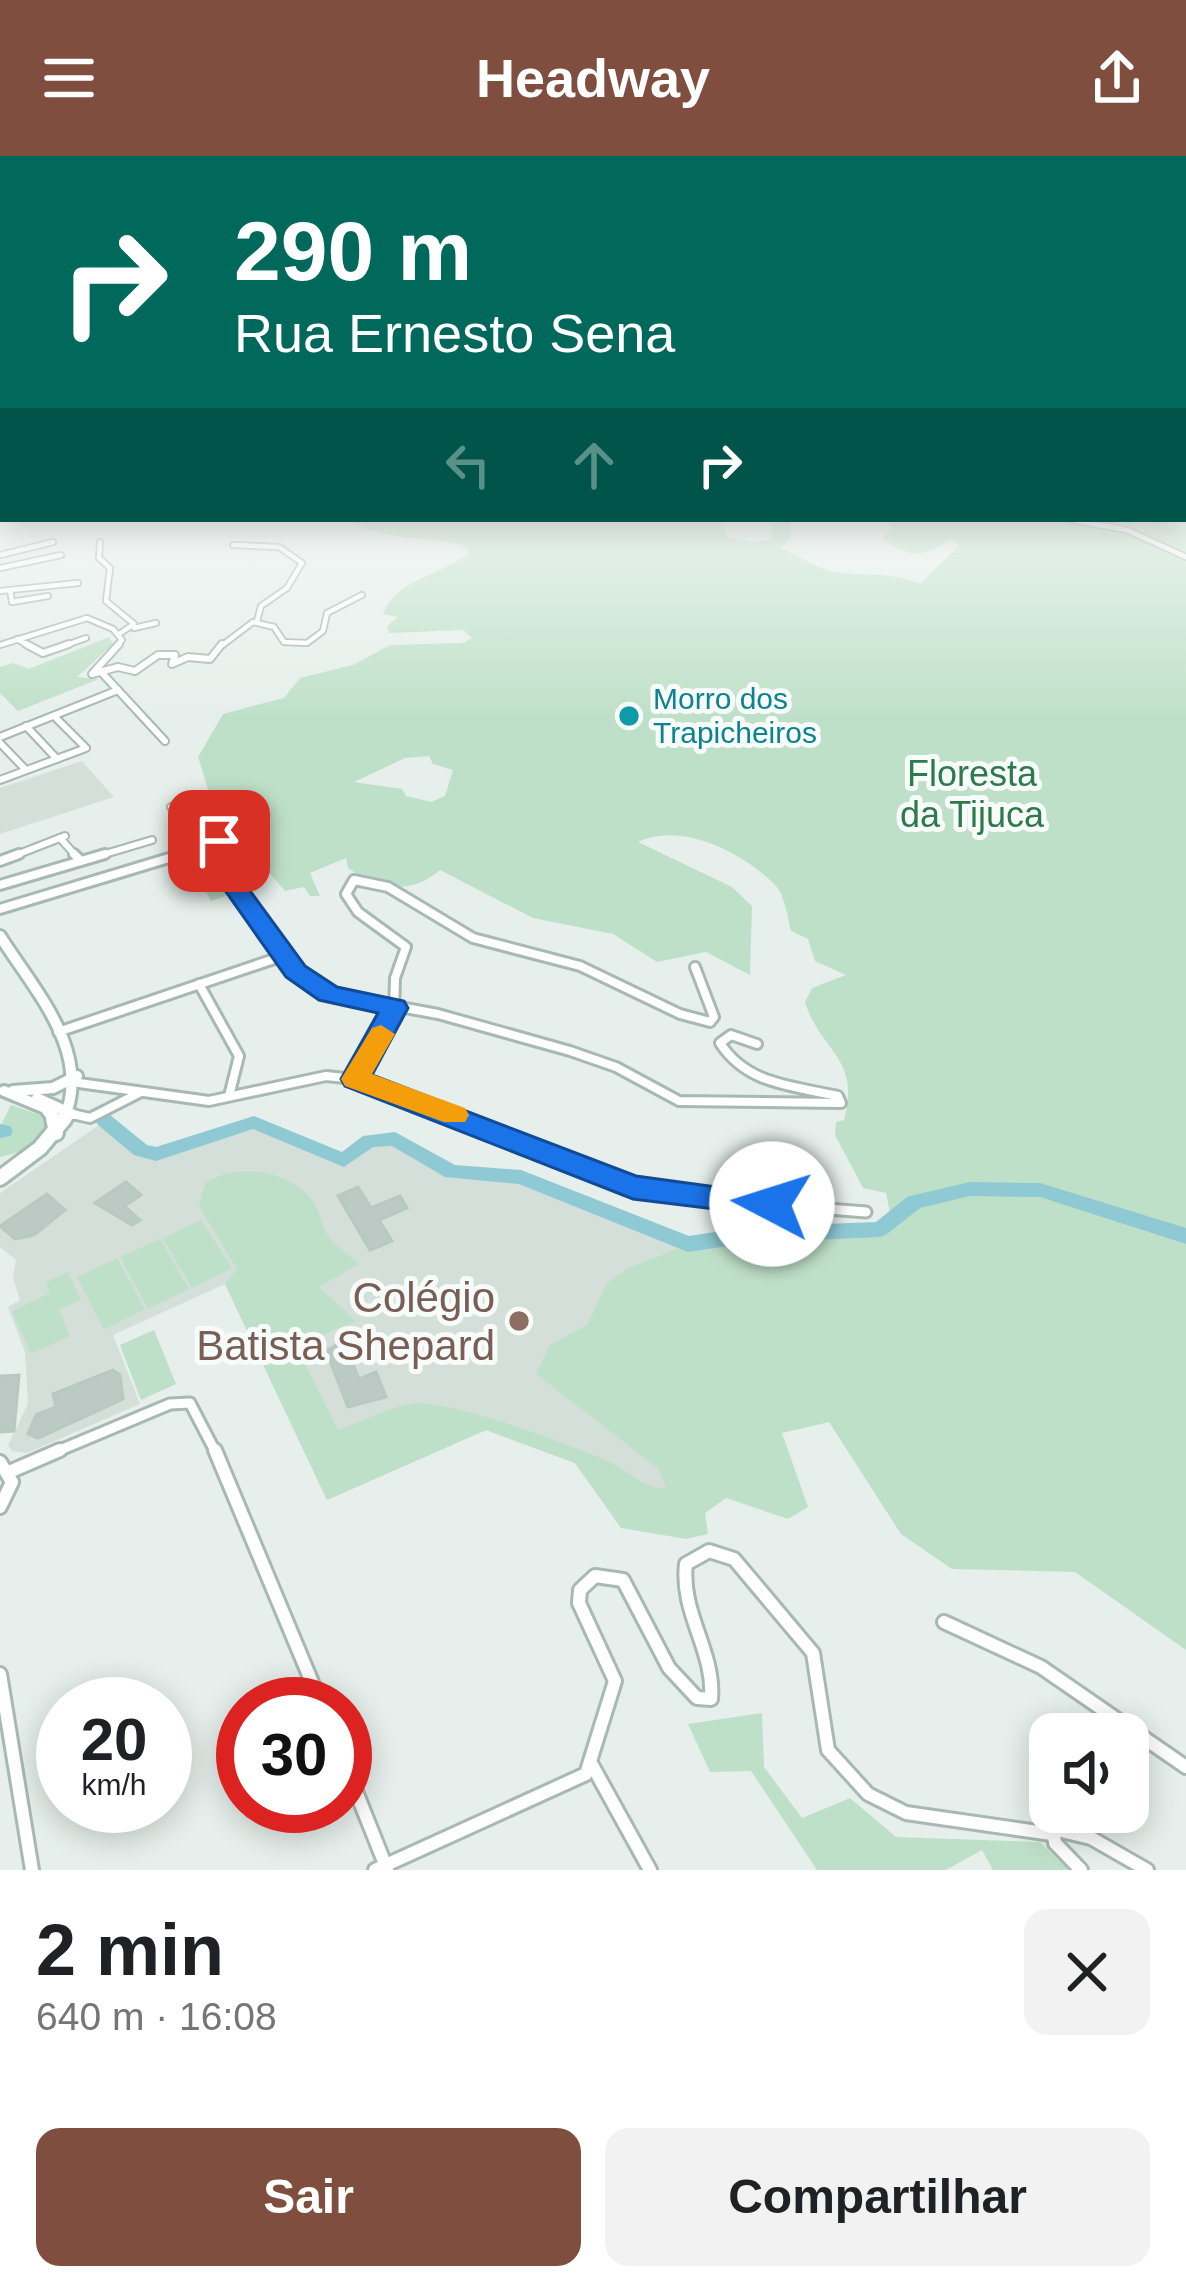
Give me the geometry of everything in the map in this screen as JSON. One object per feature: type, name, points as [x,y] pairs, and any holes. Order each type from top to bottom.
[{"type":"street","points":[[0,568],[48,558]]},
{"type":"street","points":[[99,558],[110,568],[106,601],[133,621],[132,628]]},
{"type":"street","points":[[257,621],[261,606],[287,588],[302,563],[294,558]]},
{"type":"street","points":[[0,591],[78,584]]},
{"type":"street","points":[[10,590],[12,602],[48,596]]},
{"type":"street","points":[[103,674],[115,667],[139,670],[166,653],[175,655],[172,664],[188,657],[210,659],[236,629],[257,621],[274,627],[281,640],[307,643],[323,631],[327,613],[362,595]]},
{"type":"street","points":[[0,645],[83,617],[118,634],[156,623]]},
{"type":"street","points":[[118,634],[120,644],[92,672],[103,674],[165,741]]},
{"type":"street","points":[[16,639],[45,653],[86,638]]},
{"type":"street","points":[[26,770],[0,740],[118,690]]},
{"type":"street","points":[[0,779],[86,748],[54,716]]},
{"type":"street","points":[[26,727],[57,759]]},
{"type":"street","points":[[171,807],[194,830],[228,847],[222,869],[283,956],[309,983],[328,994],[467,1022],[593,1058],[679,1101],[841,1102],[838,1096],[787,1087],[741,1068],[720,1043],[730,1036],[758,1044]]},
{"type":"street","points":[[0,862],[63,837],[81,861]]},
{"type":"street","points":[[0,885],[152,841]]},
{"type":"street","points":[[0,909],[89,886],[169,857]]},
{"type":"street","points":[[355,1079],[394,1008],[395,978],[406,947],[358,911],[346,894],[354,880],[388,887],[473,938],[585,968],[669,1009],[710,1022],[714,1017],[695,967]]},
{"type":"street","points":[[89,886],[101,898]]},
{"type":"street","points":[[0,936],[58,1032],[78,1080],[72,1114],[53,1139],[0,1178]]},
{"type":"street","points":[[58,1032],[283,956]]},
{"type":"street","points":[[200,984],[239,1056],[228,1098]]},
{"type":"street","points":[[2,1091],[53,1088],[78,1080],[141,1092],[228,1098],[326,1076],[355,1079],[633,1187],[677,1197],[866,1212]]},
{"type":"street","points":[[2,1091],[90,1118],[141,1092]]},
{"type":"street","points":[[2,1091],[54,1115],[53,1139]]},
{"type":"street","points":[[0,1168],[26,1161]]},
{"type":"street","points":[[0,1507],[12,1482],[5,1467],[181,1402],[198,1410],[310,1677]]},
{"type":"street","points":[[370,1833],[383,1868],[574,1781],[594,1758],[615,1676],[579,1603],[580,1590],[595,1576],[623,1580],[669,1667],[704,1701],[711,1699],[712,1680],[681,1590],[686,1564],[697,1553],[722,1551],[734,1558],[800,1633],[819,1667],[828,1750],[868,1794],[906,1813],[1052,1834],[1081,1870]]},
{"type":"street","points":[[944,1622],[994,1640],[1052,1671],[1186,1768]]},
{"type":"street","points":[[0,1674],[32,1870]]},
{"type":"street","points":[[594,1758],[609,1798],[650,1870]]},
{"type":"street","points":[[1052,1834],[1060,1827],[1070,1830],[1147,1870]]},
{"type":"shaded area","points":[[82,761],[114,797],[0,834],[0,788]]},
{"type":"shaded area","name":"Colégio Batista Shepard","points":[[102,1123],[139,1154],[158,1157],[242,1125],[262,1126],[344,1163],[369,1142],[394,1142],[448,1175],[522,1181],[683,1247],[754,1236],[829,1422],[781,1432],[621,1528],[575,1463],[486,1430],[327,1500],[225,1284],[113,1335],[140,1404],[27,1453],[12,1451],[8,1445],[28,1404],[25,1352],[8,1307],[20,1300],[13,1278],[16,1260],[0,1247],[0,1193]]},
{"type":"green space","name":"Floresta da Tijuca","points":[[462,558],[802,558],[834,572],[920,584],[947,558],[1186,558],[1186,1650],[1075,1572],[952,1569],[901,1534],[829,1422],[782,1433],[808,1507],[788,1519],[726,1498],[705,1513],[708,1534],[686,1539],[621,1528],[575,1463],[486,1430],[327,1500],[225,1284],[237,1269],[199,1206],[205,1183],[218,1176],[248,1171],[279,1177],[306,1192],[328,1236],[359,1264],[319,1287],[356,1321],[296,1346],[338,1430],[409,1404],[450,1408],[566,1444],[608,1461],[643,1483],[666,1488],[659,1469],[536,1374],[550,1345],[587,1325],[607,1283],[630,1267],[683,1247],[734,1241],[758,1232],[829,1236],[892,1222],[886,1193],[863,1188],[835,1135],[836,1122],[844,1120],[847,1082],[805,1002],[812,988],[846,975],[815,961],[808,939],[791,931],[779,890],[763,874],[712,844],[674,835],[638,842],[732,887],[752,906],[750,975],[706,952],[657,962],[613,934],[533,918],[440,870],[417,884],[394,887],[359,875],[348,868],[346,858],[310,873],[320,896],[310,896],[304,887],[285,891],[260,862],[260,844],[244,827],[215,812],[198,757],[223,714],[284,698],[300,678],[353,665],[390,645],[463,643],[472,638],[463,630],[389,633],[387,626],[398,617],[383,614],[409,585]],"holes":[[[429,756],[433,764],[453,770],[445,796],[431,802],[406,796],[402,789],[354,782],[405,758]]]},
{"type":"green space","points":[[109,637],[113,644],[77,677],[99,679],[18,711],[0,693],[0,667],[13,663],[29,669]]},
{"type":"green space","points":[[210,838],[228,847],[220,866],[234,893],[211,901],[190,864],[168,852]]},
{"type":"green space","points":[[11,1105],[46,1117],[45,1126],[32,1145],[0,1157],[0,1127]]},
{"type":"green space","points":[[201,1220],[232,1268],[192,1288],[163,1238]]},
{"type":"green space","points":[[160,1239],[189,1289],[148,1309],[120,1257]]},
{"type":"green space","points":[[117,1258],[145,1309],[104,1330],[77,1277]]},
{"type":"green space","points":[[68,1272],[81,1300],[59,1310],[70,1336],[31,1354],[12,1311],[50,1293],[46,1282]]},
{"type":"green space","points":[[154,1330],[176,1384],[141,1400],[120,1345]]},
{"type":"green space","points":[[762,1713],[764,1767],[802,1818],[850,1798],[896,1837],[1040,1842],[1069,1870],[993,1870],[982,1850],[946,1870],[817,1870],[751,1771],[710,1772],[688,1724]]},
{"type":"building","points":[[126,1182],[141,1195],[124,1206],[140,1220],[132,1225],[95,1203]]},
{"type":"building","points":[[358,1187],[371,1208],[400,1196],[407,1208],[379,1220],[392,1241],[370,1250],[338,1196]]},
{"type":"building","points":[[47,1194],[65,1210],[34,1235],[15,1239],[0,1226]]},
{"type":"building","points":[[358,1333],[368,1358],[353,1364],[359,1379],[376,1372],[386,1397],[348,1407],[326,1351]]},
{"type":"building","points":[[113,1370],[120,1375],[123,1399],[38,1438],[28,1434],[36,1415],[56,1407],[53,1394]]},
{"type":"building","points":[[19,1375],[14,1431],[0,1432],[0,1376]]},
{"type":"waterway","points":[[104,1120],[141,1150],[156,1154],[254,1122],[344,1160],[369,1141],[395,1139],[452,1172],[521,1177],[688,1244],[748,1235],[880,1229],[914,1202],[970,1189],[1040,1190],[1186,1236]]},
{"type":"slow traffic","points":[[381,1034],[355,1079],[455,1115]]},
{"type":"place","name":"Morro dos Trapicheiros","points":[[629,716]]},
{"type":"place","name":"Colégio Batista Shepard","points":[[519,1321]]},
{"type":"route","points":[[219,841],[229,849],[222,869],[296,971],[328,994],[394,1008],[355,1079],[633,1187],[677,1197],[772,1204]]}]
